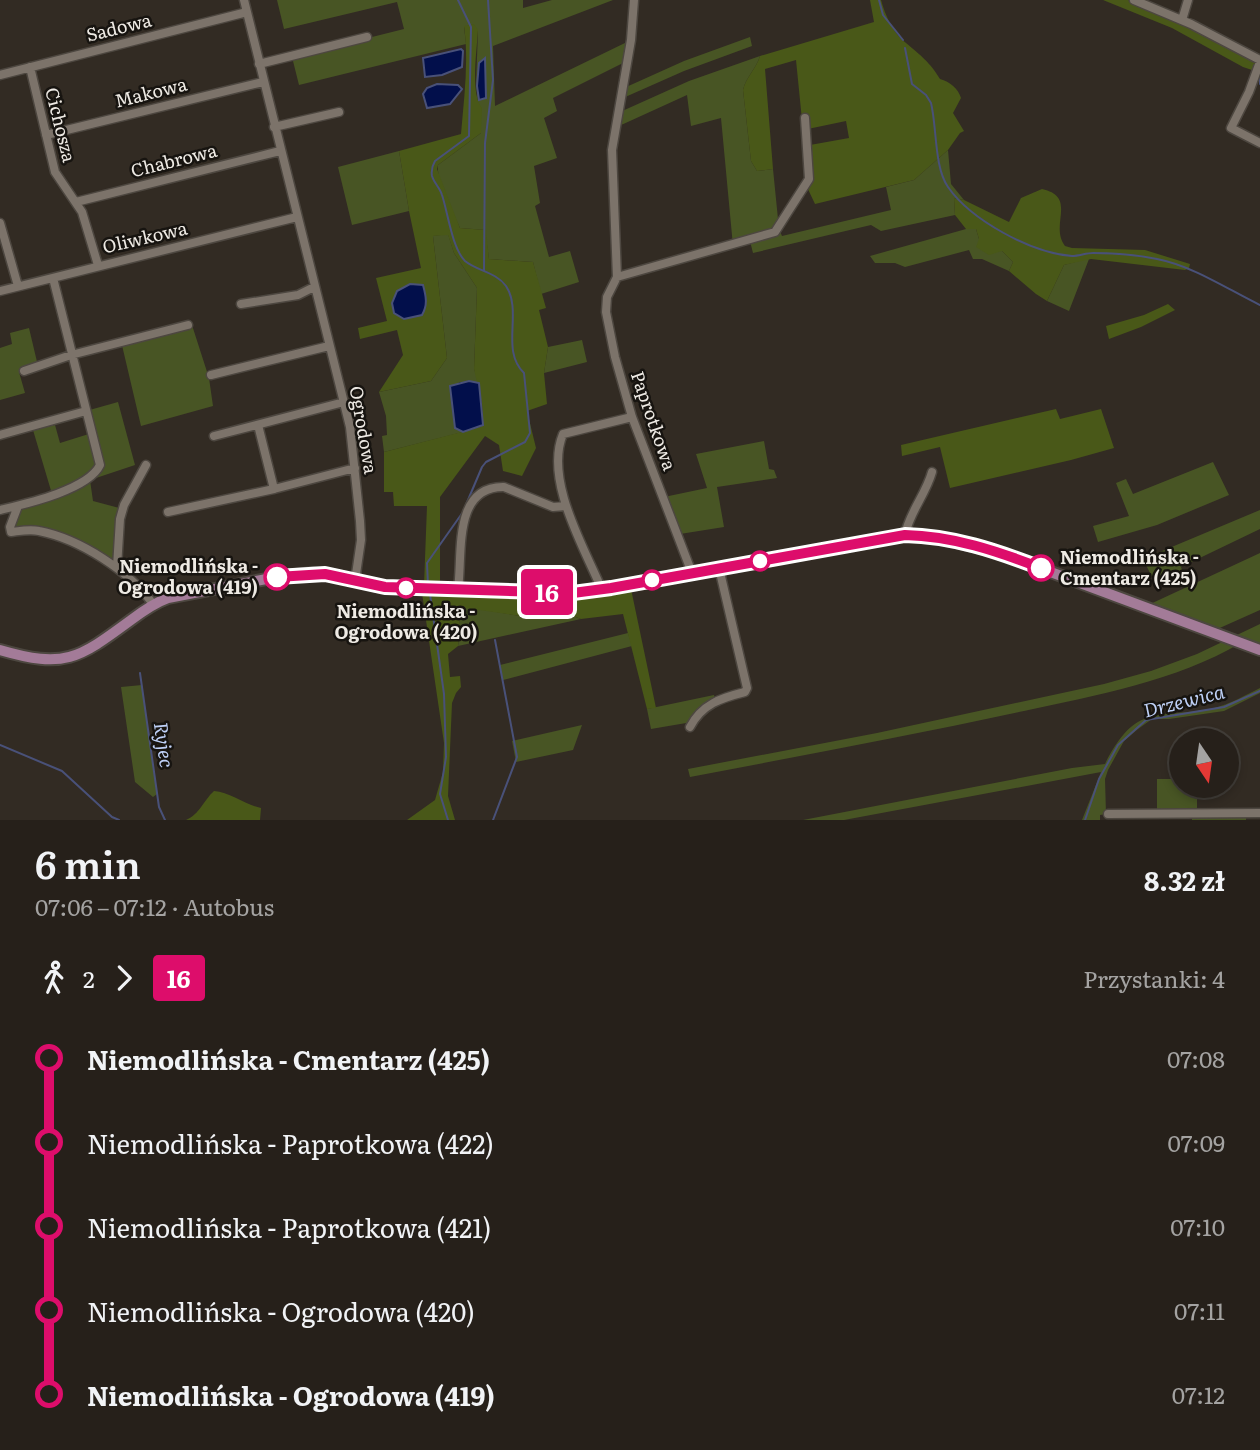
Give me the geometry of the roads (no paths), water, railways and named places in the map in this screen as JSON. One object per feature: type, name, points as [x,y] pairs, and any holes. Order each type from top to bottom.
[{"type":"main road","points":[[0,650],[41,660],[60,661],[96,646],[153,604],[180,595],[297,574],[325,574],[381,587],[573,593],[905,535],[935,537],[997,552],[1260,650]]},
{"type":"street","name":"Ogrodowa","points":[[244,0],[350,427],[360,540],[355,581]]},
{"type":"street","name":"Paprotkowa","points":[[634,0],[631,40],[612,150],[617,277],[607,297],[606,312],[618,370],[632,417],[692,573]]},
{"type":"street","points":[[1134,0],[1182,20],[1260,61],[1250,92],[1231,128],[1260,143]]},
{"type":"street","points":[[1182,20],[1188,0]]},
{"type":"street","name":"Sadowa","points":[[0,75],[247,12]]},
{"type":"street","points":[[259,64],[367,37]]},
{"type":"street","name":"Cichosza","points":[[30,67],[55,172],[76,202],[87,224],[98,265]]},
{"type":"street","name":"Makowa","points":[[46,135],[264,82]]},
{"type":"street","points":[[274,127],[338,112]]},
{"type":"street","points":[[617,277],[770,235],[779,229],[810,176],[805,118]]},
{"type":"street","name":"Chabrowa","points":[[76,202],[280,151]]},
{"type":"street","name":"Oliwkowa","points":[[0,291],[297,217]]},
{"type":"street","points":[[0,223],[18,286]]},
{"type":"street","points":[[0,510],[72,488],[92,475],[100,465],[52,278]]},
{"type":"street","points":[[241,304],[298,295],[314,287]]},
{"type":"street","points":[[24,371],[71,355],[188,325]]},
{"type":"street","points":[[211,375],[329,346]]},
{"type":"street","points":[[214,436],[344,402]]},
{"type":"street","points":[[0,435],[86,411]]},
{"type":"street","points":[[602,590],[566,506],[557,460],[562,434],[632,417]]},
{"type":"street","points":[[258,425],[274,489]]},
{"type":"street","points":[[117,566],[120,519],[124,505],[146,465]]},
{"type":"street","points":[[168,512],[355,468]]},
{"type":"street","points":[[905,535],[907,524],[928,489],[932,471]]},
{"type":"street","points":[[458,589],[462,525],[477,496],[496,486],[553,507],[566,506]]},
{"type":"street","points":[[19,506],[10,527],[11,532],[41,531],[98,554],[117,566],[153,604]]},
{"type":"street","points":[[690,727],[703,708],[745,692],[747,688],[719,568]]},
{"type":"street","points":[[1108,814],[1260,813]]},
{"type":"waterway","points":[[458,0],[471,27],[469,136],[435,161],[432,176],[442,195],[461,255],[465,261],[502,281],[511,296],[513,353],[524,373],[530,433],[525,442],[486,462],[465,507]]},
{"type":"waterway","points":[[484,271],[485,143],[493,80],[488,0]]},
{"type":"waterway","points":[[879,0],[883,15],[903,40]]},
{"type":"waterway","points":[[905,48],[912,84],[926,95],[931,103],[943,179],[958,199],[987,223],[1021,242],[1056,254],[1117,254],[1170,262],[1197,272],[1260,305]]},
{"type":"waterway","name":"Drzewica","points":[[1260,78],[1260,84]]},
{"type":"waterway","points":[[428,585],[427,563],[463,512]]},
{"type":"waterway","points":[[430,594],[444,694],[446,757],[440,794],[448,820]]},
{"type":"waterway","points":[[493,820],[517,757],[495,640]]},
{"type":"waterway","name":"Ryjec","points":[[140,673],[159,807],[165,820]]},
{"type":"waterway","name":"Drzewica","points":[[1085,820],[1099,779],[1118,745],[1146,720],[1224,707],[1260,691]]},
{"type":"waterway","points":[[0,745],[62,771],[112,817],[119,820]]},
{"type":"place","name":"Niemodlińska - Cmentarz (425)","points":[[1041,568]]},
{"type":"place","name":"Niemodlińska - Ogrodowa (419)","points":[[277,577]]},
{"type":"place","name":"Niemodlińska - Ogrodowa (420)","points":[[406,588]]}]
